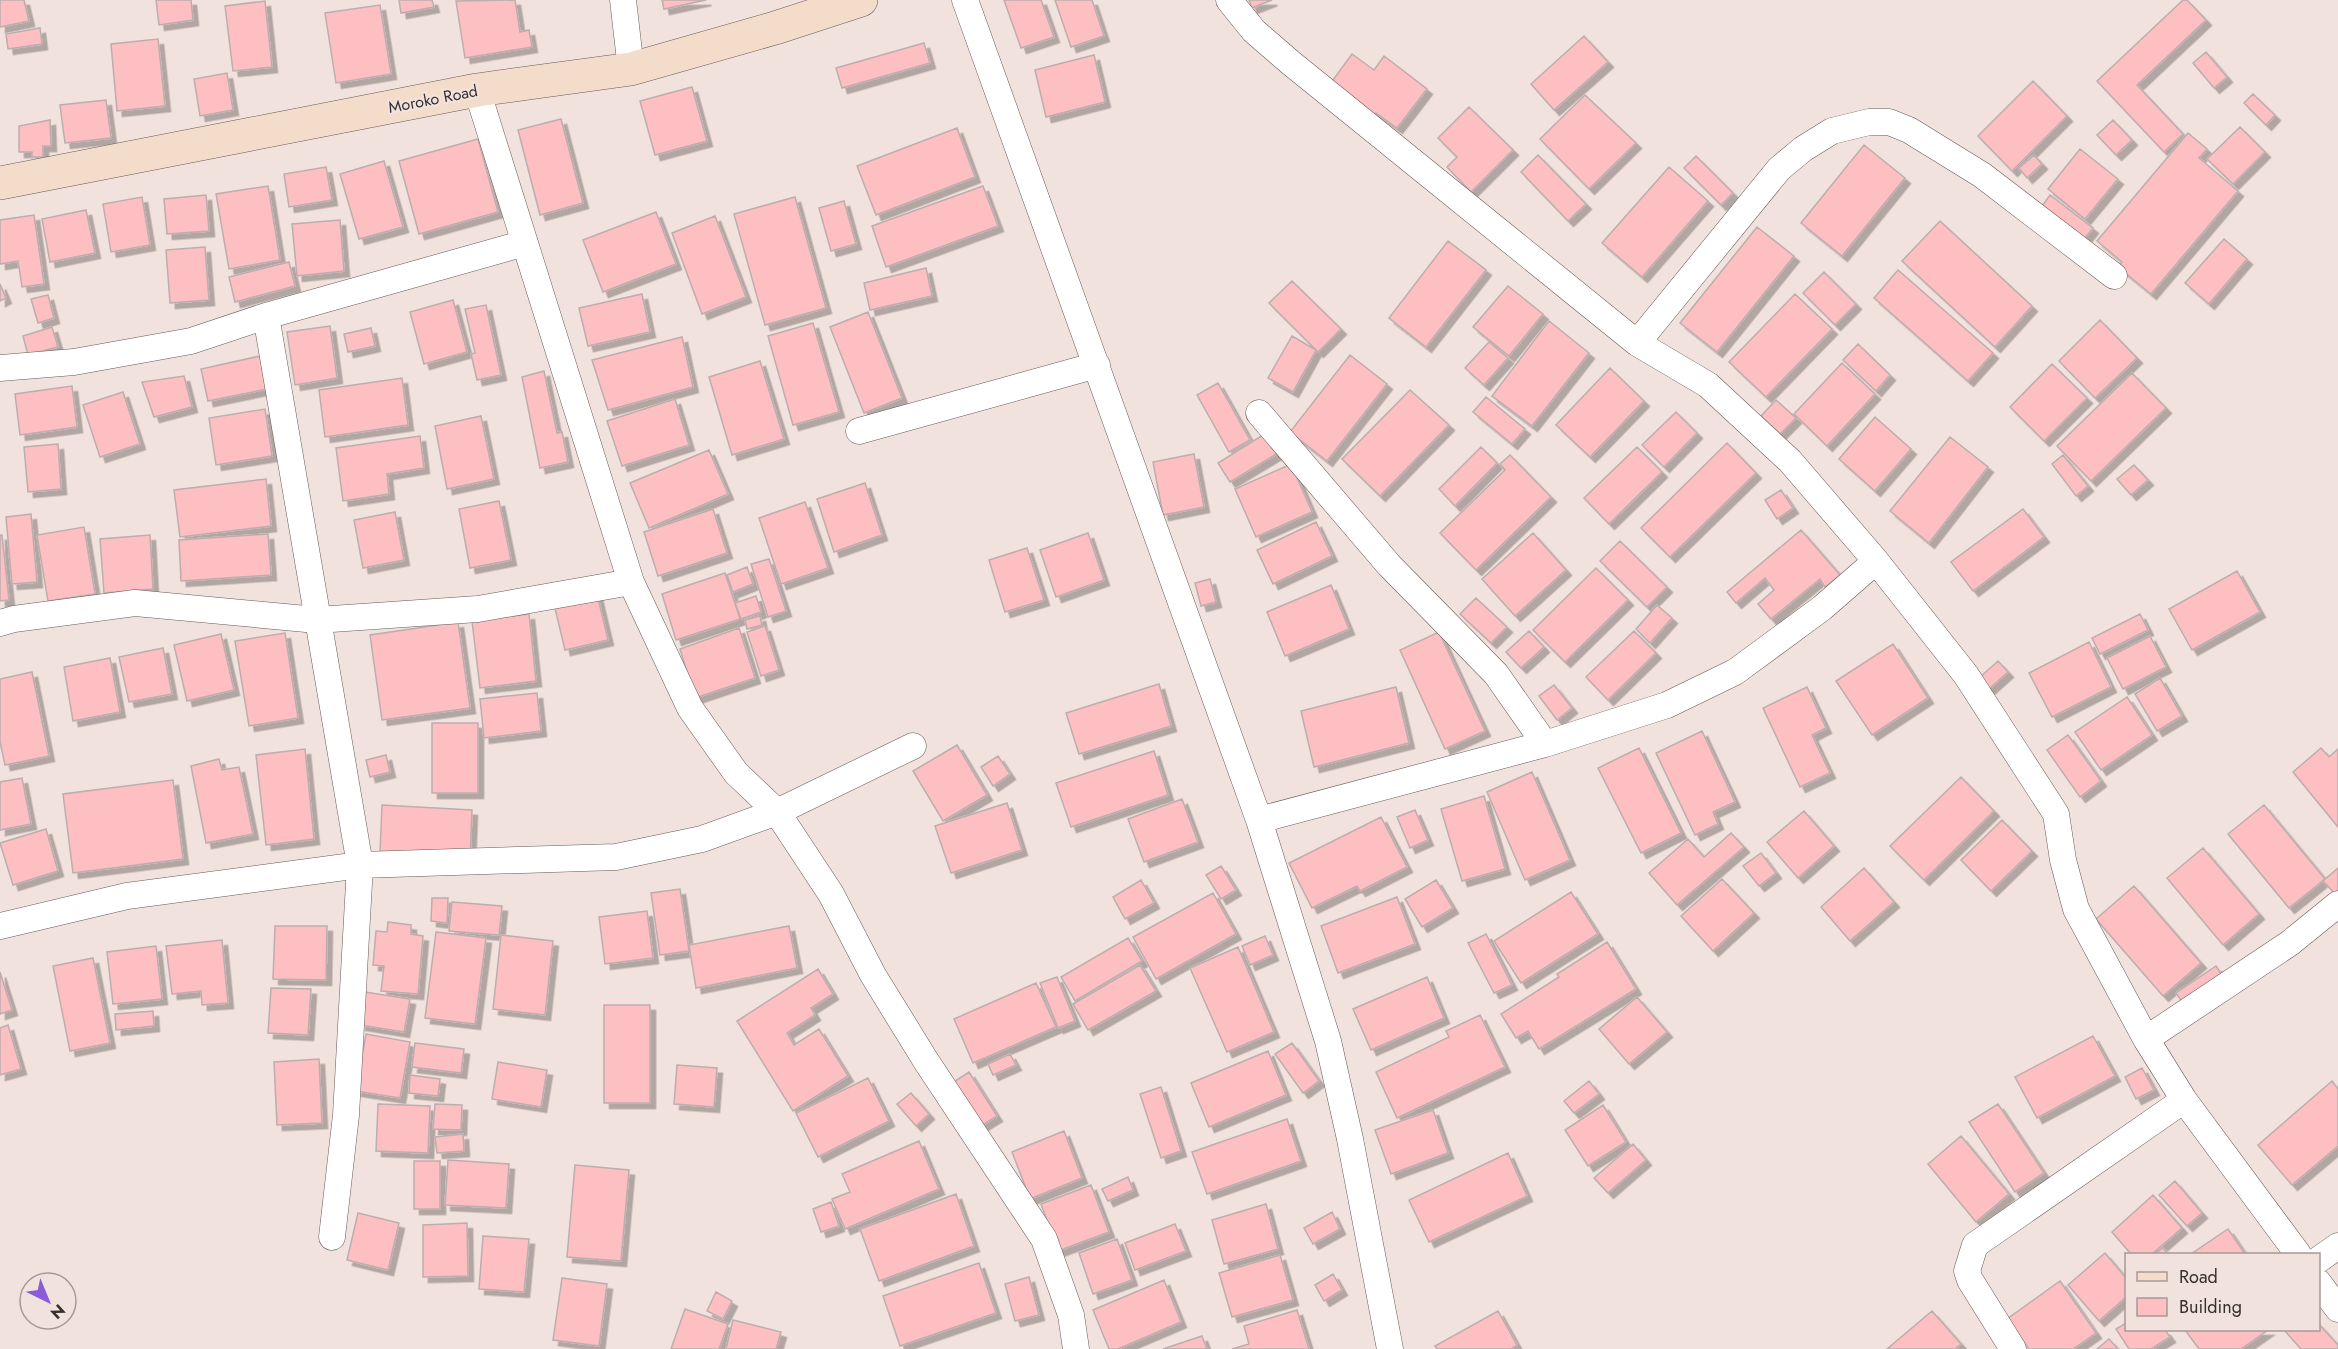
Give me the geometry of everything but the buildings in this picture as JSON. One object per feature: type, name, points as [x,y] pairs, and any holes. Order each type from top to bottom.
[{"type":"street","points":[[623,0],[631,69]]},
{"type":"street","name":"Moroko Road","points":[[0,183],[477,90],[631,69],[775,28],[861,0]]},
{"type":"street","points":[[965,0],[1259,820],[1328,1041],[1350,1139],[1390,1349]]},
{"type":"street","points":[[1229,0],[1254,31],[1291,63],[1637,343],[1708,385],[1790,461],[1876,561],[1966,675],[2056,814],[2076,909],[2146,1039],[2184,1100],[2297,1253]]},
{"type":"street","points":[[477,90],[631,582],[690,708],[736,773],[777,812],[831,894],[873,975],[926,1061],[1044,1239],[1071,1315],[1076,1349]]},
{"type":"street","points":[[1637,343],[1779,169],[1803,149],[1832,131],[1869,122],[1889,122],[1909,130],[1982,176],[2114,276]]},
{"type":"street","points":[[0,368],[74,362],[192,341],[266,316],[525,243]]},
{"type":"street","points":[[266,316],[360,865],[346,1115],[333,1237]]},
{"type":"street","points":[[859,431],[1097,365]]},
{"type":"street","points":[[1259,413],[1389,565],[1496,674],[1545,744]]},
{"type":"street","points":[[1259,820],[1545,744],[1667,705],[1735,672],[1822,608],[1876,561]]},
{"type":"street","points":[[0,623],[14,619],[135,603],[317,620],[478,609],[631,582]]},
{"type":"street","points":[[0,926],[127,896],[360,865],[616,857],[702,839],[777,812],[913,746]]},
{"type":"street","points":[[2146,1039],[2290,943],[2338,904]]},
{"type":"street","points":[[2013,1349],[1970,1280],[1967,1271],[1975,1245],[2184,1100]]},
{"type":"street","points":[[2320,1259],[2338,1246]]},
{"type":"street","points":[[2320,1283],[2338,1310]]}]
